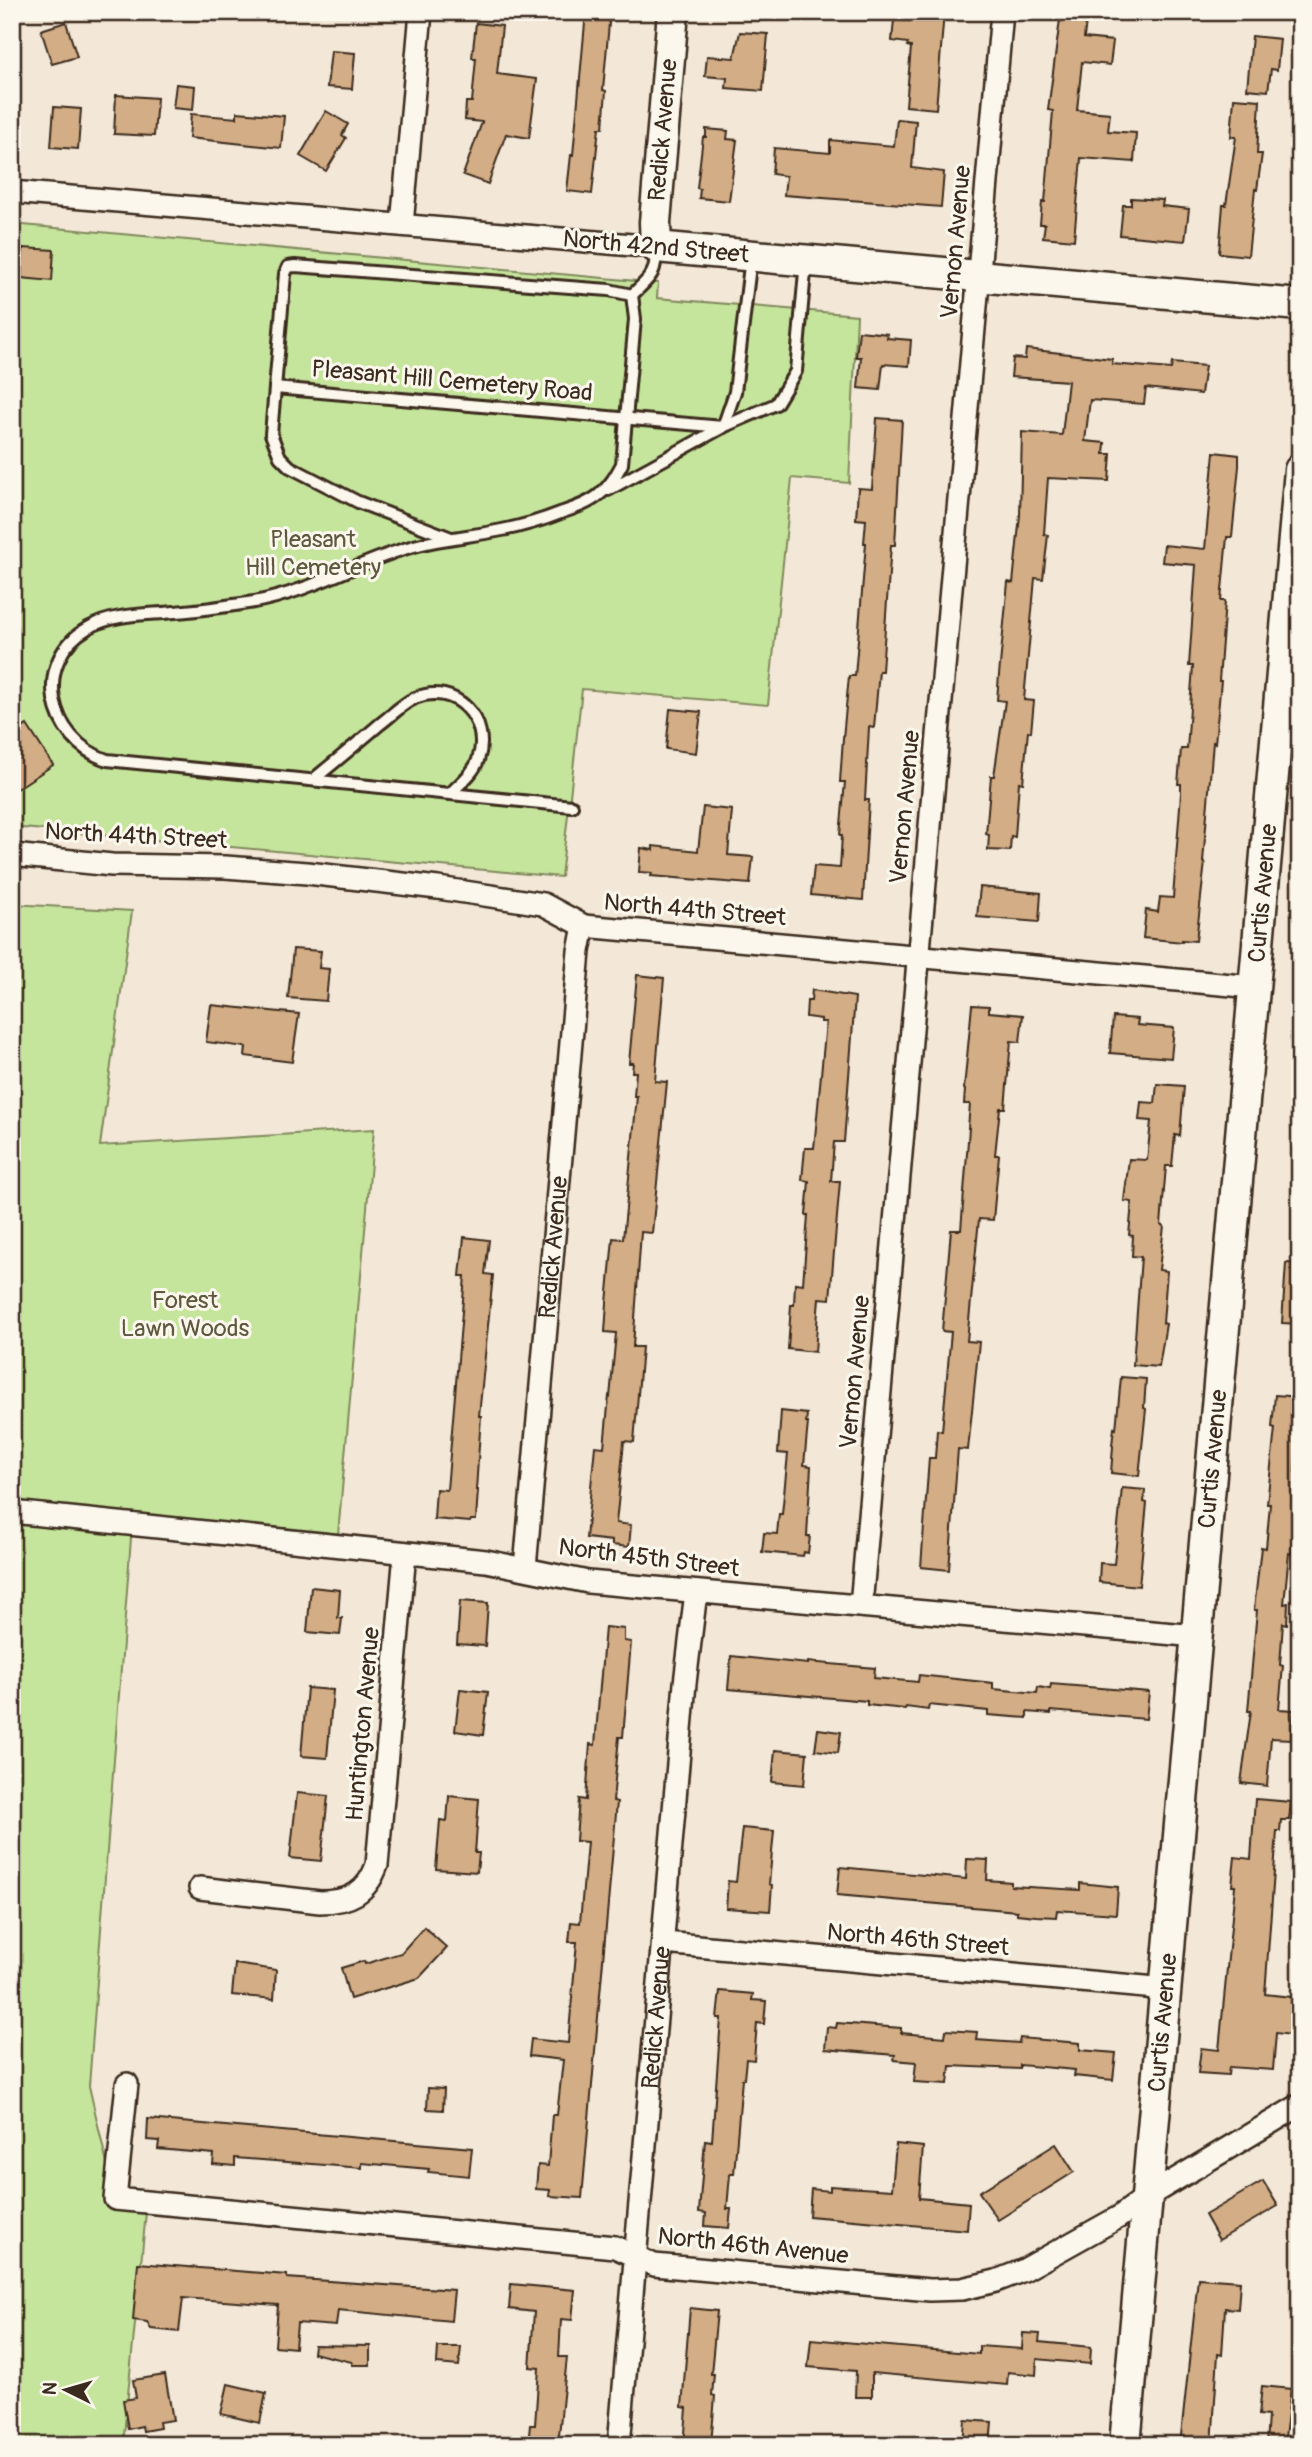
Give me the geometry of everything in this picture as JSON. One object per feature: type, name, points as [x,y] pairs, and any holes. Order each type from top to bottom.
[{"type":"street","points":[[402,225],[421,12]]},
{"type":"street","name":"Redick Avenue","points":[[656,247],[655,222],[673,12]]},
{"type":"street","name":"Vernon Avenue","points":[[861,1606],[1003,12]]},
{"type":"street","name":"North 42nd Street","points":[[12,192],[1300,305]]},
{"type":"street","name":"Curtis Avenue","points":[[1125,2445],[1300,470]]},
{"type":"street","name":"North 44th Street","points":[[12,855],[112,865],[225,867],[307,873],[438,888],[543,904],[584,926],[1254,987]]},
{"type":"street","name":"Redick Avenue","points":[[525,1568],[579,951],[584,926]]},
{"type":"street","name":"North 45th Street","points":[[12,1512],[486,1561],[588,1582],[1197,1636]]},
{"type":"street","name":"Huntington Avenue","points":[[200,1888],[339,1902],[358,1893],[372,1878],[377,1865],[405,1553]]},
{"type":"street","name":"Redick Avenue","points":[[619,2445],[685,1683],[696,1592]]},
{"type":"street","name":"North 46th Street","points":[[664,1943],[1167,1989]]},
{"type":"street","name":"North 46th Avenue","points":[[127,2084],[115,2199],[615,2247],[654,2265],[930,2290],[962,2289],[996,2281],[1024,2270],[1119,2217],[1148,2196],[1300,2105]]},
{"type":"lane","points":[[632,295],[656,268],[656,247]]},
{"type":"lane","points":[[723,427],[734,392],[752,256]]},
{"type":"lane","points":[[600,495],[723,427],[776,404],[796,371],[806,261]]},
{"type":"lane","name":"Pleasant Hill Cemetery Road","points":[[453,539],[358,502],[290,467],[280,457],[271,434],[285,274],[288,267],[609,290],[632,295],[635,319],[622,464],[614,480],[600,495],[580,506],[538,521],[453,539],[401,550],[266,600],[217,608],[111,618],[87,628],[72,641],[61,656],[53,685],[57,715],[69,735],[80,746],[96,757],[107,760],[572,806]]},
{"type":"lane","name":"Pleasant Hill Cemetery Road","points":[[275,388],[626,417]]},
{"type":"lane","points":[[626,417],[723,427]]},
{"type":"lane","points":[[314,779],[406,703],[429,694],[444,695],[466,707],[482,733],[478,761],[474,769],[451,793]]},
{"type":"green space","name":"Pleasant Hill Cemetery","points":[[12,224],[658,283],[657,298],[857,315],[849,483],[792,478],[768,705],[582,689],[561,877],[12,827]]},
{"type":"green space","name":"Forest Lawn Woods","points":[[12,904],[132,911],[100,1146],[374,1129],[337,1546],[132,1525],[89,2086],[115,2199],[147,2202],[123,2445],[12,2445]]},
{"type":"building","points":[[586,12],[610,12],[603,90],[606,91],[603,128],[599,128],[592,194],[567,191],[573,155]]},
{"type":"building","points":[[911,12],[944,12],[936,109],[906,106],[911,47],[907,46],[908,43],[892,41],[894,20],[910,21]]},
{"type":"building","points":[[1061,12],[1087,12],[1084,38],[1113,41],[1110,65],[1082,62],[1077,110],[1110,113],[1108,131],[1136,133],[1134,162],[1081,158],[1074,240],[1043,237],[1045,224],[1040,224],[1042,202],[1045,202],[1053,111],[1048,110]]},
{"type":"building","points":[[66,22],[77,57],[52,64],[41,30]]},
{"type":"building","points":[[476,23],[502,26],[497,74],[537,79],[529,138],[506,134],[488,184],[463,175],[482,122],[465,120],[466,102],[472,102],[476,58],[472,58]]},
{"type":"building","points":[[740,32],[768,34],[763,91],[726,88],[727,78],[705,76],[707,56],[734,58]]},
{"type":"building","points":[[1252,36],[1280,39],[1277,70],[1271,69],[1268,91],[1247,89]]},
{"type":"building","points":[[331,51],[355,53],[352,89],[327,87]]},
{"type":"building","points":[[176,84],[195,86],[193,110],[173,108]]},
{"type":"building","points":[[116,95],[157,98],[154,136],[114,134]]},
{"type":"building","points":[[1234,98],[1260,100],[1257,154],[1262,154],[1257,190],[1255,189],[1248,256],[1219,253],[1223,205],[1226,205],[1236,137],[1231,137]]},
{"type":"building","points":[[54,107],[81,109],[78,149],[51,147]]},
{"type":"building","points":[[326,111],[348,124],[342,135],[346,138],[326,171],[300,156]]},
{"type":"building","points":[[237,112],[284,116],[281,148],[189,138],[191,114],[237,118]]},
{"type":"building","points":[[897,119],[916,121],[912,168],[944,172],[941,207],[784,195],[786,176],[772,174],[774,148],[830,153],[830,140],[894,146]]},
{"type":"building","points":[[706,129],[728,131],[727,139],[737,140],[729,201],[699,198],[700,189],[697,188]]},
{"type":"building","points":[[1131,198],[1163,200],[1162,206],[1189,209],[1185,241],[1120,235],[1123,205],[1131,205]]},
{"type":"building","points":[[23,248],[54,250],[52,281],[21,278]]},
{"type":"building","points":[[859,331],[888,334],[887,338],[911,340],[909,366],[883,364],[880,390],[858,388],[861,357],[856,357]]},
{"type":"building","points":[[1026,349],[1112,359],[1112,364],[1171,369],[1172,363],[1205,366],[1201,394],[1146,388],[1144,404],[1090,400],[1085,441],[1105,443],[1104,454],[1111,454],[1109,481],[1048,478],[1044,534],[1048,535],[1043,579],[1035,578],[1024,700],[1034,701],[1023,783],[1019,782],[1015,837],[1011,836],[1010,851],[988,850],[989,835],[986,834],[991,776],[994,776],[1005,701],[997,700],[1008,582],[1013,583],[1020,515],[1022,432],[1062,435],[1068,381],[1011,377],[1013,358],[1025,359]]},
{"type":"building","points":[[877,418],[902,420],[895,545],[891,545],[882,671],[879,671],[874,728],[869,727],[865,800],[869,800],[863,900],[811,895],[814,866],[840,868],[845,782],[840,782],[843,738],[849,676],[855,676],[866,543],[866,520],[856,519],[858,488],[872,489]]},
{"type":"building","points":[[1214,452],[1239,455],[1239,466],[1232,537],[1227,537],[1221,601],[1225,601],[1221,681],[1215,743],[1213,742],[1205,862],[1196,941],[1143,938],[1146,910],[1158,912],[1160,897],[1173,898],[1181,793],[1181,784],[1178,784],[1181,749],[1187,749],[1193,666],[1189,666],[1196,565],[1162,562],[1164,545],[1205,549]]},
{"type":"building","points":[[670,709],[701,712],[696,753],[666,749]]},
{"type":"building","points":[[27,725],[53,765],[12,792],[12,735]]},
{"type":"building","points":[[703,807],[732,810],[728,855],[753,857],[750,884],[651,876],[652,873],[639,872],[641,848],[653,850],[653,846],[698,851]]},
{"type":"building","points":[[980,887],[1041,893],[1039,922],[977,917]]},
{"type":"building","points":[[293,949],[321,951],[319,968],[329,969],[326,1001],[288,998]]},
{"type":"building","points":[[637,975],[664,978],[655,1081],[667,1082],[652,1233],[641,1232],[633,1347],[642,1347],[634,1442],[624,1441],[616,1523],[631,1525],[629,1547],[612,1545],[612,1541],[586,1538],[595,1446],[604,1447],[616,1333],[605,1332],[613,1238],[623,1239],[637,1096],[634,1096],[636,1072],[632,1072],[633,1063],[629,1063]]},
{"type":"building","points":[[812,990],[855,997],[844,1142],[834,1142],[831,1181],[840,1181],[830,1299],[819,1298],[815,1352],[788,1349],[795,1283],[803,1284],[809,1181],[802,1180],[805,1148],[814,1148],[826,1022],[806,1017],[807,1001],[811,1001]]},
{"type":"building","points":[[211,1005],[299,1014],[292,1062],[245,1056],[246,1047],[206,1042]]},
{"type":"building","points":[[972,1005],[989,1006],[989,1012],[1023,1015],[1020,1042],[1011,1041],[1005,1108],[1000,1108],[993,1220],[979,1219],[967,1341],[979,1342],[968,1450],[958,1449],[949,1570],[921,1567],[929,1458],[935,1458],[937,1430],[942,1431],[951,1332],[942,1331],[951,1230],[961,1230],[970,1104],[964,1104],[964,1089]]},
{"type":"building","points":[[1113,1017],[1138,1019],[1137,1025],[1174,1028],[1171,1058],[1110,1053]]},
{"type":"building","points":[[1157,1084],[1184,1086],[1180,1136],[1175,1135],[1172,1166],[1166,1166],[1159,1270],[1167,1271],[1163,1323],[1166,1324],[1159,1367],[1133,1365],[1141,1257],[1132,1256],[1133,1236],[1129,1235],[1132,1202],[1124,1201],[1129,1159],[1147,1160],[1151,1121],[1139,1120],[1141,1102],[1155,1103]]},
{"type":"building","points":[[464,1237],[489,1240],[485,1274],[493,1275],[479,1416],[476,1520],[470,1522],[434,1519],[436,1489],[447,1490],[465,1276],[460,1276]]},
{"type":"building","points":[[1286,1263],[1300,1264],[1300,1324],[1282,1323]]},
{"type":"building","points":[[1121,1377],[1146,1379],[1146,1409],[1139,1476],[1111,1473]]},
{"type":"building","points":[[1275,1395],[1300,1397],[1295,1472],[1298,1472],[1296,1515],[1284,1604],[1288,1603],[1287,1624],[1283,1623],[1279,1709],[1294,1710],[1291,1739],[1271,1738],[1267,1786],[1241,1783],[1251,1711],[1248,1711],[1257,1610],[1254,1610],[1261,1547],[1266,1548],[1270,1504],[1267,1504],[1275,1428],[1272,1427]]},
{"type":"building","points":[[781,1411],[807,1414],[804,1465],[811,1466],[807,1536],[810,1536],[808,1553],[804,1552],[803,1556],[762,1552],[764,1533],[777,1534],[779,1514],[782,1514],[788,1454],[778,1453]]},
{"type":"building","points":[[1122,1488],[1145,1490],[1144,1502],[1147,1503],[1139,1586],[1099,1582],[1100,1563],[1114,1564]]},
{"type":"building","points":[[311,1587],[340,1590],[340,1635],[307,1632]]},
{"type":"building","points":[[460,1601],[488,1603],[485,1646],[457,1644]]},
{"type":"building","points":[[605,1627],[624,1629],[624,1641],[631,1642],[623,1737],[619,1737],[613,1801],[617,1802],[582,2198],[549,2196],[550,2190],[536,2189],[538,2165],[548,2166],[552,2115],[557,2115],[563,2060],[529,2056],[531,2039],[568,2043],[577,1942],[569,1942],[571,1922],[580,1923],[587,1842],[576,1841],[579,1799],[586,1800],[590,1744],[595,1745]]},
{"type":"building","points":[[731,1656],[875,1668],[874,1678],[918,1682],[919,1675],[993,1683],[993,1689],[1037,1693],[1038,1687],[1050,1689],[1051,1684],[1149,1692],[1146,1719],[1051,1711],[1051,1714],[1027,1712],[1027,1718],[988,1715],[988,1711],[929,1705],[928,1710],[905,1709],[867,1705],[867,1701],[728,1689]]},
{"type":"building","points":[[307,1688],[333,1690],[327,1758],[301,1756]]},
{"type":"building","points":[[460,1689],[488,1692],[483,1735],[455,1731]]},
{"type":"building","points":[[818,1729],[841,1732],[838,1753],[815,1750]]},
{"type":"building","points":[[775,1750],[807,1753],[804,1785],[772,1782]]},
{"type":"building","points":[[297,1793],[328,1796],[321,1861],[290,1858]]},
{"type":"building","points":[[449,1796],[479,1799],[475,1853],[479,1853],[477,1872],[436,1869],[440,1820],[447,1821]]},
{"type":"building","points":[[1255,1799],[1291,1802],[1289,1820],[1281,1820],[1280,1831],[1277,1831],[1265,1994],[1300,1998],[1300,2036],[1276,2033],[1273,2070],[1229,2067],[1228,2075],[1198,2073],[1201,2048],[1219,2050],[1235,1886],[1232,1886],[1235,1857],[1251,1859]]},
{"type":"building","points":[[742,1828],[774,1831],[769,1884],[772,1885],[770,1911],[726,1908],[728,1881],[736,1882]]},
{"type":"building","points":[[967,1859],[988,1860],[987,1880],[1011,1882],[1011,1886],[1080,1890],[1080,1883],[1118,1887],[1116,1914],[1057,1910],[1056,1917],[1036,1916],[1017,1914],[1017,1911],[837,1895],[840,1867],[966,1879]]},
{"type":"building","points":[[424,1927],[447,1948],[419,1978],[350,1999],[341,1968],[401,1953]]},
{"type":"building","points":[[235,1964],[276,1970],[274,1999],[232,1995]]},
{"type":"building","points":[[720,1991],[753,1994],[752,2000],[766,2001],[764,2024],[757,2023],[754,2060],[746,2059],[742,2079],[734,2174],[730,2174],[727,2209],[731,2209],[729,2228],[705,2226],[706,2213],[699,2212],[705,2140],[712,2141],[721,2018],[717,2018]]},
{"type":"building","points":[[837,2023],[901,2028],[901,2033],[945,2037],[946,2030],[977,2032],[976,2040],[1019,2043],[1020,2038],[1080,2043],[1080,2050],[1116,2053],[1113,2080],[1074,2076],[1075,2070],[1020,2065],[1020,2069],[950,2066],[948,2084],[914,2082],[916,2062],[894,2060],[895,2055],[825,2049],[827,2027],[836,2028]]},
{"type":"building","points":[[428,2088],[444,2089],[443,2110],[427,2109]]},
{"type":"building","points":[[148,2119],[472,2148],[469,2176],[428,2172],[429,2169],[362,2163],[362,2168],[235,2158],[235,2166],[213,2164],[214,2154],[158,2149],[159,2141],[147,2140]]},
{"type":"building","points":[[896,2144],[923,2147],[919,2198],[969,2203],[967,2230],[809,2216],[811,2189],[830,2191],[830,2186],[892,2190]]},
{"type":"building","points":[[1056,2144],[1074,2172],[998,2220],[979,2192]]},
{"type":"building","points":[[1263,2181],[1278,2206],[1219,2240],[1205,2215]]},
{"type":"building","points":[[138,2263],[287,2275],[287,2278],[454,2290],[451,2321],[338,2310],[336,2326],[297,2323],[295,2348],[275,2346],[278,2305],[183,2298],[179,2332],[151,2329],[147,2322],[133,2320]]},
{"type":"building","points":[[1198,2278],[1240,2281],[1238,2309],[1225,2308],[1222,2355],[1218,2354],[1212,2445],[1180,2445]]},
{"type":"building","points":[[511,2284],[575,2290],[572,2320],[561,2319],[559,2357],[567,2357],[558,2445],[528,2445],[530,2425],[535,2425],[539,2368],[530,2367],[534,2312],[509,2309]]},
{"type":"building","points":[[690,2308],[717,2311],[711,2374],[714,2374],[712,2395],[715,2396],[711,2445],[684,2445],[687,2408],[682,2407]]},
{"type":"building","points":[[1023,2333],[1040,2334],[1039,2342],[1091,2347],[1090,2364],[1037,2359],[1036,2375],[1008,2372],[1007,2385],[872,2373],[872,2397],[855,2397],[856,2371],[808,2367],[811,2339],[979,2354],[979,2346],[1022,2349]]},
{"type":"building","points":[[314,2345],[370,2346],[370,2365],[352,2365],[352,2362],[313,2353]]},
{"type":"building","points":[[438,2347],[461,2347],[459,2366],[437,2364]]},
{"type":"building","points":[[165,2375],[173,2420],[159,2422],[160,2428],[143,2431],[142,2426],[128,2429],[123,2400],[136,2398],[133,2380]]},
{"type":"building","points":[[228,2384],[266,2393],[260,2423],[221,2414]]},
{"type":"building","points":[[1262,2386],[1291,2389],[1284,2445],[1266,2445],[1268,2416],[1259,2415]]},
{"type":"building","points":[[965,2420],[992,2422],[990,2445],[963,2445]]}]
